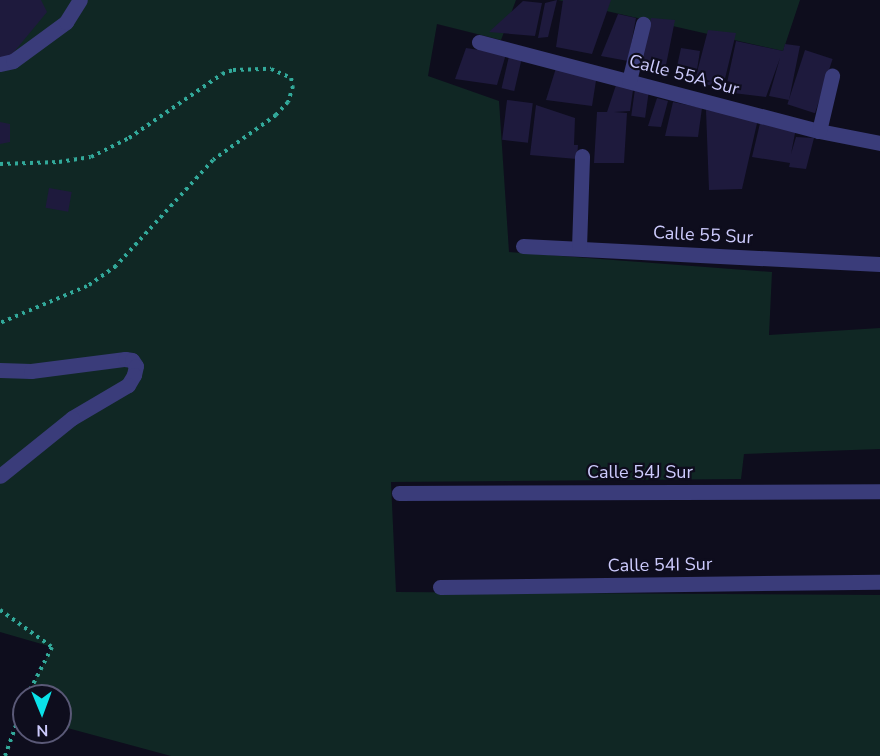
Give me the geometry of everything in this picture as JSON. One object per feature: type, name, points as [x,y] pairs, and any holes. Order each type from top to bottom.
[{"type":"street","points":[[0,64],[13,61],[66,22],[80,0]]},
{"type":"street","points":[[629,81],[643,24]]},
{"type":"street","name":"Calle 55A Sur","points":[[479,42],[819,131],[880,143]]},
{"type":"street","points":[[819,131],[832,76]]},
{"type":"street","points":[[579,248],[582,156]]},
{"type":"street","name":"Calle 55 Sur","points":[[523,246],[880,264]]},
{"type":"street","points":[[0,370],[31,371],[125,359],[132,360],[136,366],[128,385],[72,418],[0,476]]},
{"type":"street","name":"Calle 54J Sur","points":[[399,493],[880,491]]},
{"type":"street","name":"Calle 54I Sur","points":[[440,587],[880,582]]},
{"type":"path","points":[[0,164],[59,162],[91,157],[129,138],[222,74],[233,70],[271,69],[291,78],[293,86],[288,102],[276,115],[213,160],[116,266],[87,286],[0,323]]},
{"type":"path","points":[[0,610],[52,647],[33,684]]},
{"type":"path","points":[[5,756],[12,736]]},
{"type":"green space","points":[[0,0],[516,0],[501,40],[437,24],[428,76],[499,101],[509,252],[772,272],[769,335],[880,328],[880,449],[744,454],[741,479],[391,482],[396,592],[880,595],[880,756],[171,756],[72,729],[72,684],[33,684],[52,647],[0,632]]},
{"type":"green space","points":[[558,0],[800,0],[783,51]]},
{"type":"building","points":[[0,0],[41,0],[47,12],[9,58],[0,59]]},
{"type":"building","points":[[557,0],[548,37],[538,38],[545,3]]},
{"type":"building","points":[[563,0],[611,0],[592,54],[556,47]]},
{"type":"building","points":[[523,1],[542,3],[535,36],[489,32]]},
{"type":"building","points":[[618,14],[636,18],[628,61],[601,56]]},
{"type":"building","points":[[651,18],[675,20],[665,70],[639,65]]},
{"type":"building","points":[[708,30],[736,33],[723,87],[694,83],[695,79],[674,80],[681,48],[700,51],[696,76]]},
{"type":"building","points":[[736,41],[783,51],[785,44],[800,46],[789,100],[769,96],[780,58],[766,97],[725,92]]},
{"type":"building","points":[[466,48],[506,54],[497,85],[455,79]]},
{"type":"building","points":[[805,50],[833,59],[815,113],[787,104]]},
{"type":"building","points":[[509,56],[522,59],[514,91],[502,88]]},
{"type":"building","points":[[556,68],[597,74],[592,106],[546,100]]},
{"type":"building","points":[[618,79],[634,83],[630,111],[614,112],[627,113],[624,163],[594,163],[597,112],[607,112]]},
{"type":"building","points":[[635,89],[649,91],[645,118],[631,116]]},
{"type":"building","points":[[657,98],[668,101],[661,127],[648,126]]},
{"type":"building","points":[[507,100],[533,103],[528,143],[502,140]]},
{"type":"building","points":[[673,102],[702,108],[698,137],[665,136]]},
{"type":"building","points":[[536,105],[575,118],[574,145],[578,145],[577,159],[530,155]]},
{"type":"building","points":[[706,110],[758,119],[742,189],[709,190]]},
{"type":"building","points":[[761,119],[796,128],[791,154],[796,137],[814,138],[806,169],[789,167],[790,163],[752,157]]},
{"type":"building","points":[[0,122],[10,124],[10,142],[0,144]]},
{"type":"building","points":[[49,188],[72,192],[68,212],[46,208]]}]
